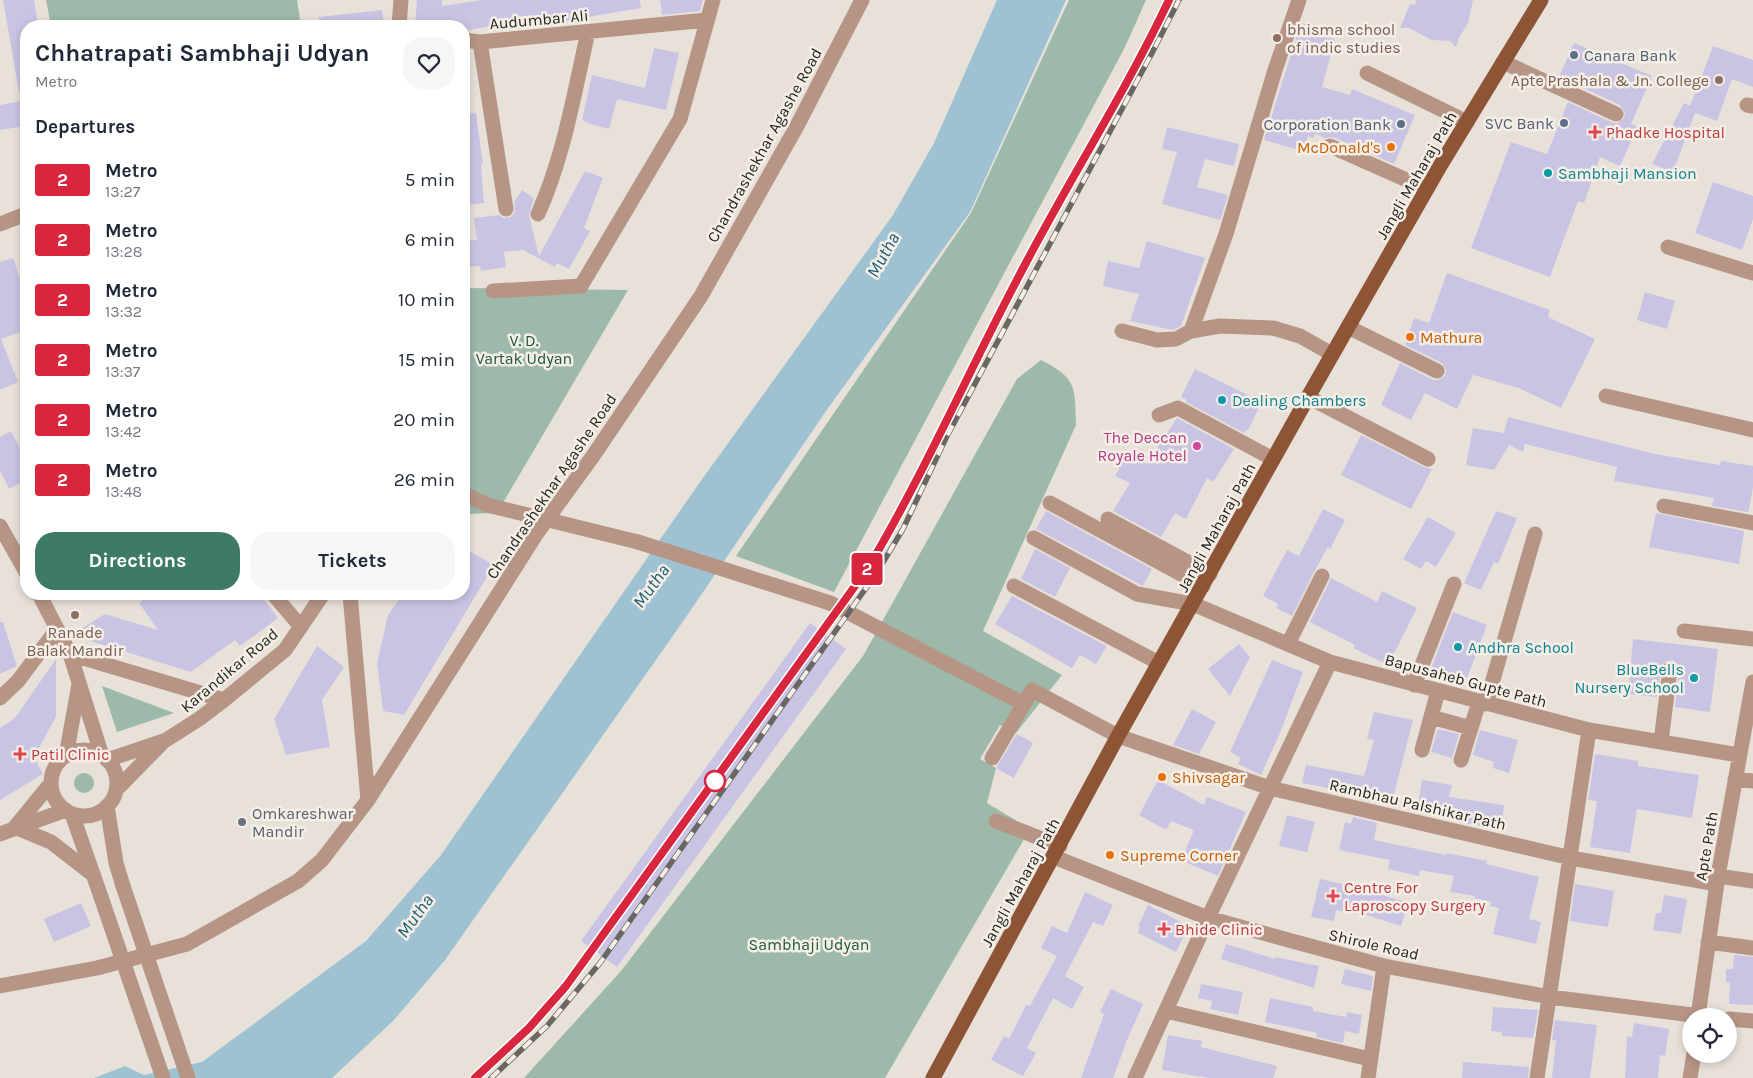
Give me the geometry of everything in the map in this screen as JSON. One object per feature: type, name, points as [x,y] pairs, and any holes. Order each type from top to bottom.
[{"type":"main road","name":"Jangli Maharaj Path","points":[[937,1077],[1118,736],[1273,459],[1427,189],[1541,0]]},
{"type":"street","points":[[399,20],[401,0]]},
{"type":"street","points":[[493,291],[581,286],[680,119],[713,0]]},
{"type":"street","name":"Chandrashekhar Agashe Road","points":[[0,986],[97,968],[187,944],[298,881],[322,860],[368,800],[537,533],[594,456],[701,296],[797,126],[862,0]]},
{"type":"street","points":[[1192,331],[1226,234],[1275,70],[1299,0]]},
{"type":"street","name":"Audumbar Ali","points":[[470,41],[480,42],[707,20]]},
{"type":"street","points":[[538,214],[550,188],[565,138],[588,32]]},
{"type":"street","points":[[480,42],[506,209]]},
{"type":"street","points":[[1503,62],[1616,114]]},
{"type":"street","points":[[1366,72],[1467,122]]},
{"type":"street","points":[[1330,146],[1427,189]]},
{"type":"street","points":[[0,224],[20,216]]},
{"type":"street","points":[[1668,247],[1753,273]]},
{"type":"street","points":[[1122,331],[1157,340],[1176,338],[1192,331],[1220,326],[1273,328],[1300,336],[1332,354]]},
{"type":"street","points":[[1348,327],[1437,371]]},
{"type":"street","points":[[1606,396],[1753,430]]},
{"type":"street","points":[[1308,397],[1428,459]]},
{"type":"street","points":[[1159,415],[1178,408],[1273,459]]},
{"type":"street","points":[[470,497],[487,505],[638,542],[830,603],[1024,704],[992,758]]},
{"type":"street","points":[[1050,504],[1206,580]]},
{"type":"street","points":[[1664,506],[1753,522]]},
{"type":"street","points":[[1108,520],[1206,580]]},
{"type":"street","points":[[0,526],[20,561]]},
{"type":"street","points":[[1461,760],[1471,728],[1483,703],[1535,534]]},
{"type":"street","name":"Bapusaheb Gupte Path","points":[[1034,538],[1137,594],[1193,604],[1330,662],[1590,730],[1739,755]]},
{"type":"street","points":[[1288,644],[1322,576]]},
{"type":"street","points":[[1414,685],[1454,584]]},
{"type":"street","points":[[1014,586],[1159,663]]},
{"type":"street","points":[[42,600],[70,654],[105,758],[114,770],[116,790]]},
{"type":"street","points":[[277,600],[301,627]]},
{"type":"street","name":"Karandikar Road","points":[[166,740],[199,719],[286,650],[319,600]]},
{"type":"street","points":[[351,600],[368,800]]},
{"type":"street","points":[[0,698],[18,681],[57,629]]},
{"type":"street","points":[[1684,631],[1753,639]]},
{"type":"street","points":[[70,654],[224,700]]},
{"type":"street","points":[[1135,1078],[1208,918],[1330,662]]},
{"type":"street","points":[[1661,742],[1670,669]]},
{"type":"street","name":"Apte Path","points":[[1700,1008],[1717,880],[1753,682]]},
{"type":"street","points":[[66,756],[79,683]]},
{"type":"street","name":"Rambhau Palshikar Path","points":[[1024,704],[1032,690],[1118,736],[1270,788],[1571,858],[1717,880],[1753,881]]},
{"type":"street","points":[[1422,750],[1438,691]]},
{"type":"street","points":[[1431,717],[1471,728]]},
{"type":"street","points":[[1536,1078],[1590,730]]},
{"type":"street","points":[[15,827],[51,784],[57,765],[66,756],[84,751],[105,758],[166,740]]},
{"type":"street","points":[[0,834],[15,827],[69,812],[91,815],[107,806],[116,790],[166,740]]},
{"type":"street","points":[[1735,779],[1753,781]]},
{"type":"street","points":[[51,784],[57,802],[69,812],[101,896],[163,1078]]},
{"type":"street","points":[[107,806],[116,863],[188,1078]]},
{"type":"street","name":"Shirole Road","points":[[996,821],[1057,851],[1208,918],[1384,966],[1550,997],[1682,1014]]},
{"type":"street","points":[[15,827],[50,842],[92,873]]},
{"type":"street","points":[[1708,942],[1753,948]]},
{"type":"street","points":[[1368,1078],[1384,966]]},
{"type":"street","points":[[1166,1011],[1370,1059]]},
{"type":"street","points":[[1737,1020],[1753,1021]]},
{"type":"street","points":[[1690,1078],[1692,1063]]},
{"type":"green space","points":[[46,0],[297,0],[300,20],[50,20]]},
{"type":"green space","points":[[1069,0],[1146,0],[1125,47],[834,592],[736,556],[971,213]]},
{"type":"green space","name":"V. D. Vartak Udyan","points":[[470,288],[628,290],[497,513],[470,514]]},
{"type":"green space","name":"Sambhaji Udyan","points":[[1041,360],[1062,372],[1072,385],[1076,425],[983,631],[1062,675],[1016,733],[1000,725],[980,759],[996,768],[987,803],[1030,829],[885,1078],[524,1078],[621,971],[863,656],[1017,379]]},
{"type":"green space","points":[[102,686],[174,713],[117,732]]},
{"type":"green space","points":[[80,773],[88,773],[94,779],[94,787],[88,793],[80,793],[74,787],[74,779]]},
{"type":"water","name":"Mutha","points":[[997,0],[1066,0],[970,212],[826,411],[684,620],[445,960],[394,1020],[332,1078],[94,1078],[125,1066],[144,1075],[202,1062],[366,941],[441,855],[700,482],[893,215],[934,143]]},
{"type":"building","points":[[3,0],[34,0],[37,20],[20,20],[19,92]]},
{"type":"building","points":[[417,0],[442,0],[442,6],[482,0],[640,0],[641,8],[496,31],[496,25],[470,30],[470,20],[415,20]]},
{"type":"building","points":[[660,0],[703,0],[700,11],[662,15]]},
{"type":"building","points":[[1416,0],[1473,0],[1468,23],[1456,47],[1450,41],[1432,40],[1409,28],[1400,28],[1410,4],[1415,5]]},
{"type":"building","points":[[382,10],[383,20],[319,20],[319,17]]},
{"type":"building","points":[[1301,23],[1309,25],[1308,32],[1335,39],[1322,87],[1350,95],[1352,89],[1415,115],[1394,164],[1333,137],[1325,138],[1315,134],[1313,138],[1308,136],[1303,151],[1264,140]]},
{"type":"building","points":[[1574,43],[1652,76],[1631,124],[1637,127],[1620,166],[1600,157],[1584,203],[1578,201],[1550,277],[1471,248],[1511,142],[1547,154],[1568,102],[1613,123],[1617,123],[1624,118],[1625,113],[1620,105],[1559,77]]},
{"type":"building","points":[[1713,46],[1753,60],[1753,87],[1732,79],[1717,121],[1695,113],[1673,172],[1652,164],[1684,103],[1690,106]]},
{"type":"building","points":[[654,48],[679,53],[666,110],[617,99],[609,129],[582,120],[592,75],[645,88]]},
{"type":"building","points":[[20,101],[20,127],[0,130],[0,105]]},
{"type":"building","points":[[476,113],[483,164],[481,165],[484,203],[470,204],[470,114]]},
{"type":"building","points":[[1167,127],[1239,144],[1234,166],[1205,159],[1197,187],[1228,195],[1220,220],[1162,204],[1177,152],[1162,149]]},
{"type":"building","points":[[585,171],[603,178],[584,228],[590,231],[569,269],[557,263],[555,267],[523,250],[504,252],[506,267],[481,271],[480,266],[470,267],[470,241],[477,240],[474,218],[499,215],[503,218],[511,217],[515,212],[514,202],[522,190],[534,198],[529,215],[539,256]]},
{"type":"building","points":[[1713,182],[1753,196],[1753,219],[1742,250],[1695,233]]},
{"type":"building","points":[[1147,241],[1205,258],[1181,326],[1173,330],[1130,321],[1139,294],[1103,286],[1108,261],[1139,268]]},
{"type":"building","points":[[13,258],[20,278],[20,332],[1,339],[18,382],[0,390],[0,262]]},
{"type":"building","points":[[1447,273],[1550,310],[1548,317],[1595,339],[1561,408],[1519,388],[1473,375],[1457,409],[1425,393],[1411,420],[1381,405],[1400,363],[1433,380],[1438,380],[1445,376],[1446,370],[1442,363],[1405,345],[1414,318],[1429,323]]},
{"type":"building","points":[[1645,292],[1675,301],[1667,329],[1637,320]]},
{"type":"building","name":"Dealing Chambers","points":[[1195,369],[1262,402],[1248,430],[1244,433],[1186,402],[1187,400],[1181,397]]},
{"type":"building","points":[[1508,417],[1655,454],[1720,465],[1721,461],[1753,466],[1753,487],[1748,512],[1712,506],[1714,498],[1614,481],[1617,467],[1525,444],[1523,452],[1509,445],[1494,470],[1466,465],[1473,428],[1504,433]]},
{"type":"building","points":[[1177,418],[1234,449],[1213,482],[1207,478],[1186,519],[1175,513],[1161,537],[1113,511],[1130,483],[1115,476],[1127,454],[1147,464]]},
{"type":"building","points":[[11,431],[20,448],[20,483],[9,489],[0,470],[0,437]]},
{"type":"building","points":[[1361,435],[1424,467],[1432,469],[1411,509],[1341,475]]},
{"type":"building","points":[[1323,509],[1345,520],[1330,549],[1328,547],[1314,572],[1292,616],[1276,608],[1278,604],[1263,596],[1287,550],[1299,556]]},
{"type":"building","points":[[1046,511],[1152,569],[1143,586],[1036,529]]},
{"type":"building","points":[[1496,511],[1517,518],[1498,564],[1494,562],[1481,590],[1464,583]]},
{"type":"building","points":[[1656,513],[1744,531],[1739,564],[1649,547]]},
{"type":"building","points":[[1428,517],[1456,533],[1436,567],[1426,561],[1421,569],[1403,559]]},
{"type":"building","points":[[1035,549],[1070,568],[1055,597],[1021,579]]},
{"type":"building","points":[[470,551],[494,565],[404,715],[383,711],[377,663],[388,615],[399,600],[470,600]]},
{"type":"building","points":[[1331,578],[1377,602],[1382,591],[1417,608],[1388,665],[1353,648],[1355,645],[1310,622]]},
{"type":"building","points":[[1012,596],[1107,646],[1096,664],[1080,655],[1072,668],[995,624]]},
{"type":"building","points":[[143,600],[264,600],[278,618],[240,646],[235,640],[191,672],[71,635],[105,614],[158,630],[139,603]]},
{"type":"building","name":"Andhra School","points":[[1453,612],[1487,625],[1467,678],[1453,673],[1451,679],[1430,671]]},
{"type":"building","points":[[0,622],[3,622],[17,666],[0,674]]},
{"type":"building","points":[[810,623],[846,649],[617,967],[581,941]]},
{"type":"building","points":[[1633,639],[1718,649],[1710,712],[1675,707],[1679,670],[1678,665],[1672,660],[1666,661],[1661,667],[1657,697],[1628,694]]},
{"type":"building","points":[[1239,644],[1250,657],[1230,696],[1208,669]]},
{"type":"building","points":[[317,646],[344,667],[322,700],[330,747],[286,755],[274,719]]},
{"type":"building","points":[[56,659],[56,716],[34,758],[43,774],[0,800],[0,728],[15,718]]},
{"type":"building","points":[[1272,660],[1303,672],[1280,733],[1261,775],[1238,764],[1241,758],[1230,752]]},
{"type":"building","points":[[1192,709],[1216,722],[1199,754],[1173,745]]},
{"type":"building","points":[[1374,712],[1413,720],[1391,806],[1358,799],[1359,794],[1302,783],[1306,765],[1364,776],[1374,740],[1367,739]]},
{"type":"building","points":[[1438,729],[1459,734],[1452,758],[1431,752]]},
{"type":"building","points":[[1480,730],[1518,740],[1509,773],[1493,768],[1494,762],[1473,755]]},
{"type":"building","points":[[1017,734],[1033,743],[1014,778],[996,768]]},
{"type":"building","points":[[1595,754],[1638,761],[1638,766],[1699,775],[1692,818],[1637,809],[1630,853],[1590,847],[1597,801],[1588,800]]},
{"type":"building","points":[[1158,780],[1204,805],[1207,797],[1246,812],[1218,876],[1187,863],[1189,856],[1184,854],[1194,830],[1171,821],[1166,830],[1139,815]]},
{"type":"building","points":[[1422,780],[1452,785],[1449,797],[1504,805],[1501,829],[1458,822],[1459,813],[1418,806]]},
{"type":"building","points":[[1287,815],[1315,822],[1307,852],[1279,846]]},
{"type":"building","points":[[1353,817],[1377,823],[1374,840],[1446,855],[1446,853],[1487,861],[1486,864],[1539,877],[1529,919],[1541,922],[1536,944],[1493,934],[1499,908],[1490,906],[1491,902],[1474,898],[1475,896],[1450,892],[1454,876],[1420,870],[1419,876],[1388,869],[1390,860],[1339,850],[1345,822],[1351,824]]},
{"type":"building","points":[[1320,879],[1360,888],[1408,903],[1401,926],[1357,912],[1357,914],[1336,910],[1334,921],[1311,917]]},
{"type":"building","points":[[1575,884],[1614,891],[1608,927],[1570,921]]},
{"type":"building","points":[[1085,892],[1113,905],[1103,926],[1093,922],[1065,976],[1084,987],[1072,1009],[1053,998],[1027,1048],[1036,1053],[1023,1076],[991,1060],[1004,1036],[1009,1039],[1026,1005],[1030,1006],[1057,956],[1041,948],[1052,926],[1067,933]]},
{"type":"building","points":[[1664,895],[1687,899],[1681,934],[1653,930],[1656,913],[1661,913]]},
{"type":"building","points":[[81,903],[91,926],[54,942],[44,919]]},
{"type":"building","points":[[1148,905],[1189,926],[1176,952],[1138,933],[1140,927],[1138,926]]},
{"type":"building","points":[[1226,944],[1275,959],[1275,957],[1319,966],[1314,988],[1221,959]]},
{"type":"building","points":[[1734,955],[1753,957],[1753,1005],[1729,1004],[1730,983],[1726,982],[1726,969],[1733,969]]},
{"type":"building","points":[[1345,969],[1373,976],[1371,991],[1341,984]]},
{"type":"building","points":[[1201,984],[1243,992],[1238,1015],[1210,1009],[1212,1001],[1198,998]]},
{"type":"building","points":[[1111,989],[1143,1004],[1113,1078],[1081,1078],[1104,1014],[1100,1012]]},
{"type":"building","points":[[1270,998],[1313,1007],[1313,1011],[1346,1017],[1347,1012],[1362,1015],[1359,1034],[1345,1031],[1343,1043],[1316,1037],[1317,1033],[1265,1022]]},
{"type":"building","points":[[1493,1007],[1538,1010],[1533,1038],[1502,1036],[1502,1032],[1491,1031]]},
{"type":"building","points":[[1555,1020],[1597,1025],[1590,1078],[1552,1078],[1556,1040],[1552,1040]]},
{"type":"building","points":[[1634,1023],[1669,1029],[1665,1056],[1660,1055],[1658,1078],[1625,1078],[1627,1036],[1632,1037]]},
{"type":"building","points":[[1168,1035],[1202,1041],[1201,1047],[1277,1066],[1273,1078],[1209,1078],[1162,1070]]},
{"type":"building","points":[[1463,1062],[1529,1067],[1528,1078],[1462,1078]]},
{"type":"railway","points":[[475,1078],[540,1016],[566,986],[868,568],[930,454],[1028,259],[1135,66],[1169,0]]},
{"type":"railway","points":[[491,1078],[547,1026],[600,963],[876,574],[903,529],[946,438],[1179,0]]},
{"type":"metro line","name":"2","points":[[475,1078],[529,1028],[566,986],[868,568],[894,524],[1028,258],[1146,48],[1169,0]]},
{"type":"place","name":"bhisma school of indic studies","points":[[1277,38]]},
{"type":"place","name":"Canara Bank","points":[[1574,55]]},
{"type":"place","name":"Apte Prashala & Jn. College","points":[[1719,80]]},
{"type":"place","name":"SVC Bank","points":[[1564,123]]},
{"type":"place","name":"Corporation Bank","points":[[1401,124]]},
{"type":"place","name":"Phadke Hospital","points":[[1595,132]]},
{"type":"place","name":"McDonald's","points":[[1391,147]]},
{"type":"place","name":"Sambhaji Mansion","points":[[1548,173]]},
{"type":"place","name":"Mathura","points":[[1410,337]]},
{"type":"place","name":"Dealing Chambers","points":[[1222,400]]},
{"type":"place","name":"The Deccan Royale Hotel","points":[[1197,446]]},
{"type":"place","name":"Ranade Balak Mandir","points":[[75,615]]},
{"type":"place","name":"Andhra School","points":[[1458,647]]},
{"type":"place","name":"BlueBells Nursery School","points":[[1694,678]]},
{"type":"place","name":"Patil Clinic","points":[[20,754]]},
{"type":"place","name":"Shivsagar","points":[[1162,777]]},
{"type":"place","name":"Omkareshwar Mandir","points":[[242,822]]},
{"type":"place","name":"Supreme Corner","points":[[1110,855]]},
{"type":"place","name":"Centre For Laproscopy Surgery","points":[[1333,896]]},
{"type":"place","name":"Bhide Clinic","points":[[1164,929]]}]
